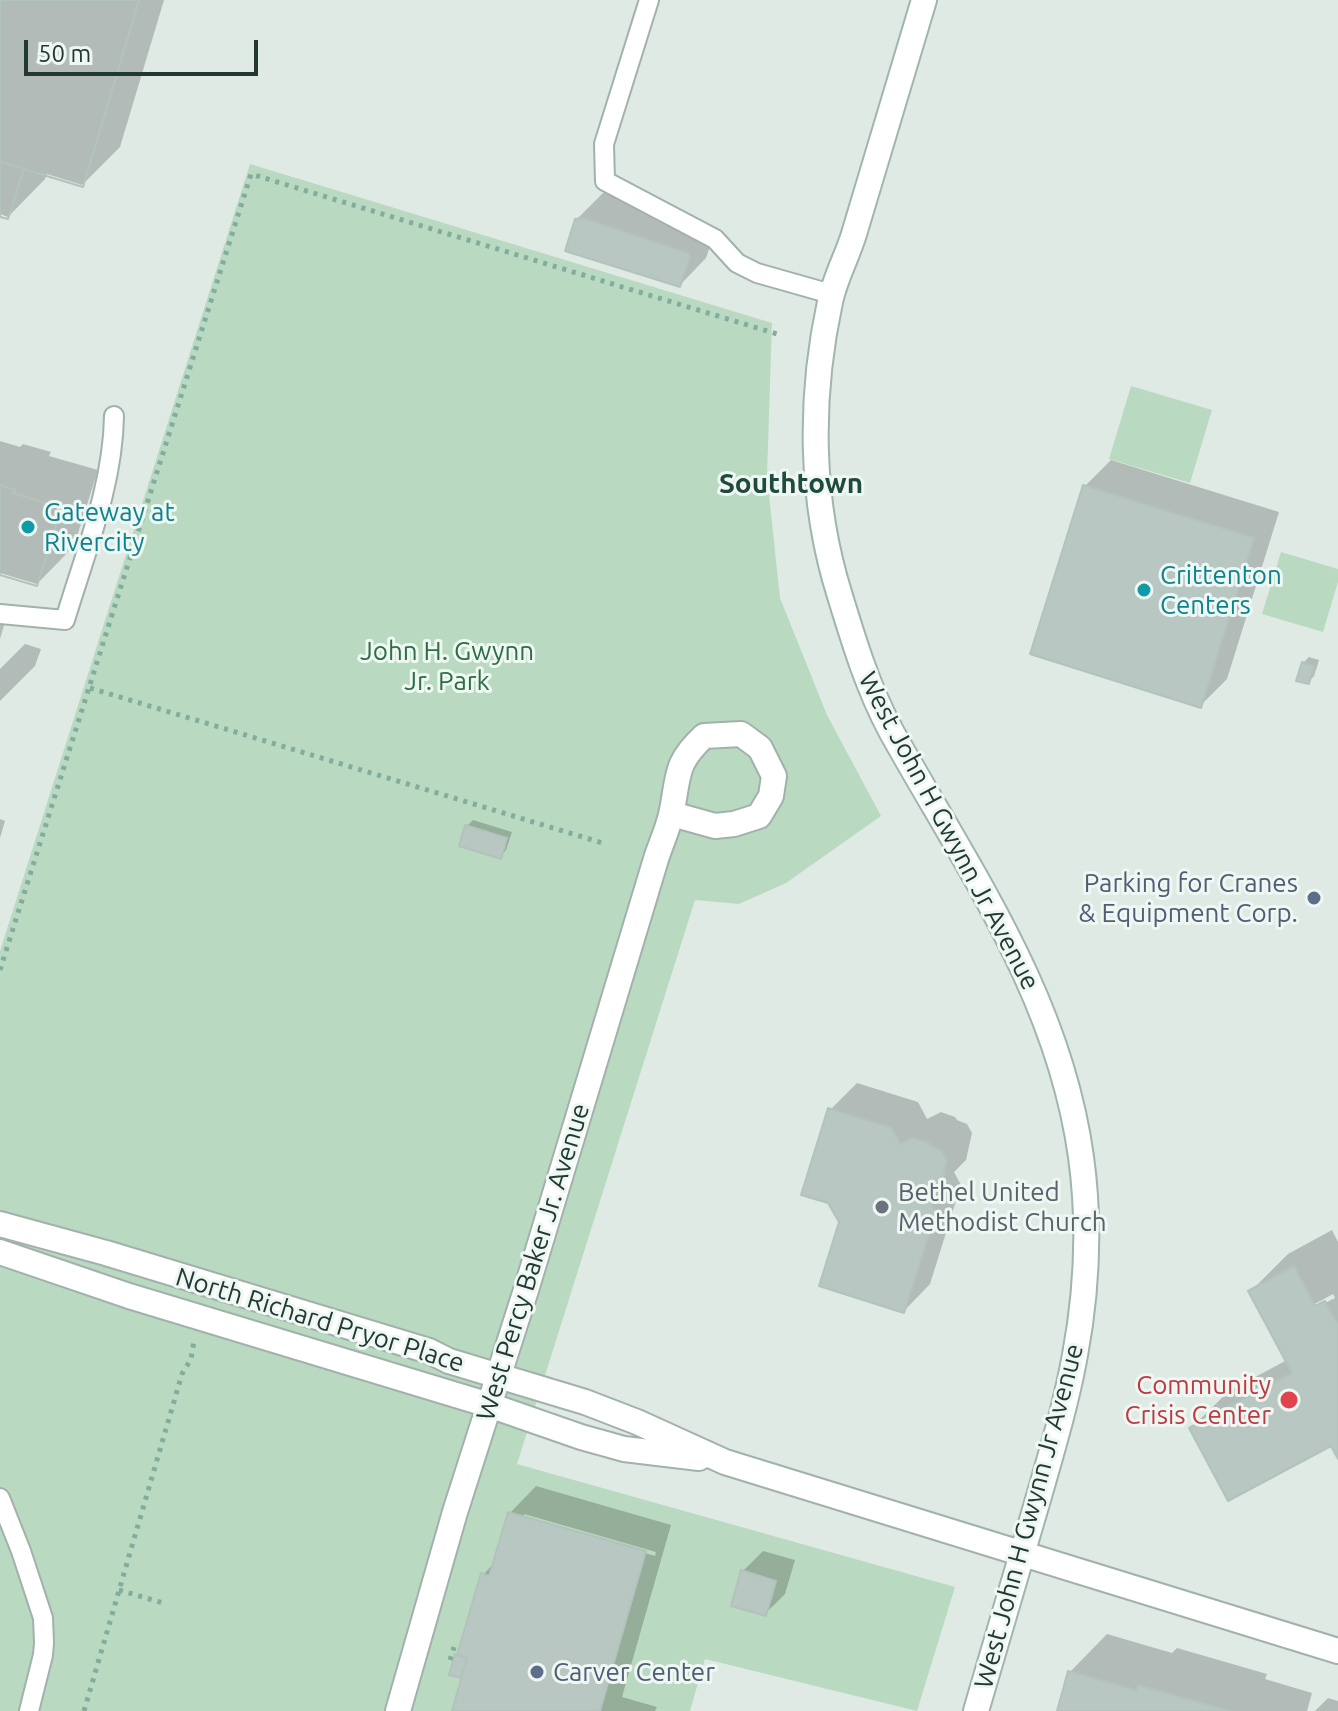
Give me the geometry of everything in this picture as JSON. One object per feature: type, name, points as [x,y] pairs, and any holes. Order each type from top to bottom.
[{"type":"street","name":"West John H Gwynn Jr Avenue","points":[[924,0],[850,246],[831,294],[819,365],[815,423],[820,502],[833,577],[856,650],[881,711],[979,882],[1029,977],[1053,1038],[1081,1157],[1086,1226],[1085,1276],[1076,1353],[1062,1416],[976,1711]]},
{"type":"street","name":"West Percy Baker Jr. Avenue","points":[[398,1711],[451,1527],[672,814],[678,769],[687,751],[704,736],[741,734],[760,748],[774,776],[771,796],[759,816],[715,826],[672,814]]},
{"type":"street","name":"North Richard Pryor Place","points":[[0,1224],[429,1351],[449,1361],[598,1407],[725,1462],[1338,1651]]},
{"type":"street","name":"North Richard Pryor Place","points":[[0,1252],[114,1291],[624,1449],[725,1462]]},
{"type":"lane","points":[[649,0],[604,144],[605,181],[715,239],[737,263],[757,273],[831,294]]},
{"type":"lane","points":[[0,614],[65,620],[105,489],[114,438],[114,416]]},
{"type":"lane","points":[[0,1498],[43,1618],[43,1655],[29,1711]]},
{"type":"path","points":[[0,970],[251,174],[777,334]]},
{"type":"path","points":[[90,688],[606,844]]},
{"type":"path","points":[[84,1711],[197,1332]]},
{"type":"path","points":[[119,1590],[163,1603]]},
{"type":"path","points":[[450,1660],[454,1647]]},
{"type":"green space","name":"John H. Gwynn Jr. Park","points":[[250,164],[772,323],[767,476],[780,598],[827,715],[881,816],[786,883],[739,904],[695,900],[517,1464],[955,1587],[917,1711],[705,1659],[690,1711],[0,1711],[0,951]]},
{"type":"green space","points":[[1131,386],[1212,410],[1190,483],[1109,459]]},
{"type":"green space","points":[[1281,552],[1338,569],[1338,582],[1323,632],[1262,614]]},
{"type":"building","points":[[0,0],[139,0],[83,187],[24,169],[8,219],[0,217]]},
{"type":"building","points":[[0,0],[139,0],[83,187],[0,162]]},
{"type":"building","points":[[0,162],[24,169],[8,219],[0,217]]},
{"type":"building","points":[[583,218],[688,253],[690,257],[680,287],[565,251],[575,219]]},
{"type":"building","name":"Gateway at Rivercity","points":[[0,485],[15,490],[13,493],[61,508],[37,586],[0,575]]},
{"type":"building","name":"Gateway at Rivercity","points":[[0,485],[15,490],[13,493],[61,508],[37,586],[0,575]]},
{"type":"building","name":"Crittenton Centers","points":[[1083,485],[1254,538],[1201,708],[1030,654]]},
{"type":"building","points":[[1302,662],[1314,666],[1309,684],[1296,681]]},
{"type":"building","points":[[465,825],[507,838],[501,859],[459,846]]},
{"type":"building","name":"Bethel United Methodist Church","points":[[828,1108],[892,1128],[900,1144],[913,1138],[929,1143],[941,1150],[947,1161],[940,1189],[927,1197],[936,1212],[904,1313],[819,1286],[839,1222],[828,1203],[801,1195]]},
{"type":"building","name":"Community Crisis Center","points":[[1294,1266],[1315,1306],[1325,1301],[1338,1325],[1338,1459],[1331,1446],[1228,1501],[1189,1428],[1292,1373],[1248,1291]]},
{"type":"building","points":[[508,1512],[646,1551],[600,1711],[452,1711],[467,1658],[457,1655],[481,1573],[489,1576]]},
{"type":"building","points":[[741,1570],[776,1581],[766,1616],[731,1606]]},
{"type":"building","points":[[455,1654],[467,1658],[461,1678],[449,1675]]},
{"type":"building","points":[[1068,1671],[1136,1690],[1138,1685],[1230,1711],[1057,1711]]},
{"type":"place","name":"Gateway at Rivercity","points":[[28,527]]},
{"type":"place","name":"Crittenton Centers","points":[[1144,590]]},
{"type":"place","name":"Parking for Cranes & Equipment Corp.","points":[[1314,898]]},
{"type":"place","name":"Bethel United Methodist Church","points":[[882,1207]]},
{"type":"place","name":"Community Crisis Center","points":[[1289,1400]]},
{"type":"place","name":"Carver Center","points":[[537,1672]]},
{"type":"district","name":"Southtown","points":[[791,484]]}]
